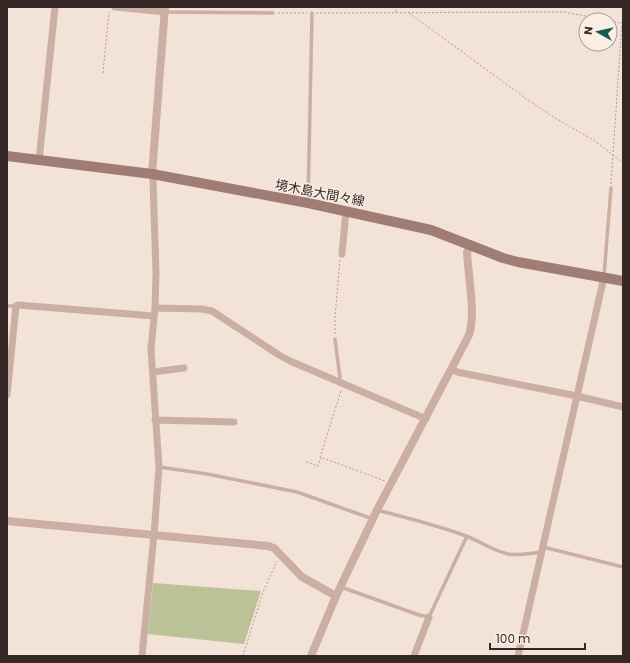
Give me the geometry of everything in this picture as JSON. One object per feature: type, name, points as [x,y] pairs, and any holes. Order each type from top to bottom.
[{"type":"main road","name":"境木島大間々線","points":[[7,156],[152,174],[308,203],[431,230],[518,262],[623,281]]},
{"type":"street","points":[[39,160],[55,7]]},
{"type":"street","points":[[115,7],[165,10],[152,174],[156,273],[152,341],[155,420],[159,467],[142,656]]},
{"type":"street","points":[[342,254],[346,211]]},
{"type":"street","points":[[311,656],[336,596],[377,510],[467,341],[471,329],[467,252],[470,245]]},
{"type":"street","points":[[519,656],[604,278]]},
{"type":"street","points":[[7,395],[9,358],[16,306],[154,316]]},
{"type":"street","points":[[155,308],[202,309],[212,311],[279,356],[426,419]]},
{"type":"street","points":[[153,372],[184,368]]},
{"type":"street","points":[[452,369],[464,373],[623,407]]},
{"type":"street","points":[[155,420],[234,422]]},
{"type":"street","points":[[7,521],[268,546],[274,548],[302,577],[336,596]]},
{"type":"street","points":[[414,656],[429,617]]},
{"type":"lane","points":[[165,10],[273,13]]},
{"type":"lane","points":[[308,203],[312,13]]},
{"type":"lane","points":[[604,278],[611,188]]},
{"type":"lane","points":[[7,306],[16,306]]},
{"type":"lane","points":[[335,339],[341,383]]},
{"type":"lane","points":[[159,467],[207,474],[297,492],[373,519]]},
{"type":"lane","points":[[377,510],[417,520],[467,536],[508,554],[518,555],[542,550],[623,567]]},
{"type":"lane","points":[[341,587],[419,615],[429,617],[467,536]]},
{"type":"path","points":[[103,73],[110,7]]},
{"type":"path","points":[[396,7],[396,12]]},
{"type":"path","points":[[611,188],[623,7]]},
{"type":"path","points":[[273,13],[564,12],[578,15]]},
{"type":"path","points":[[408,13],[528,100],[555,118],[595,141],[612,156],[623,163]]},
{"type":"path","points":[[618,22],[622,23]]},
{"type":"path","points":[[335,339],[335,316],[340,257],[342,254]]},
{"type":"path","points":[[306,462],[318,466],[341,383]]},
{"type":"path","points":[[321,457],[392,483]]},
{"type":"path","points":[[243,656],[261,597],[280,554]]},
{"type":"green space","points":[[153,583],[261,591],[244,644],[148,634]]}]
